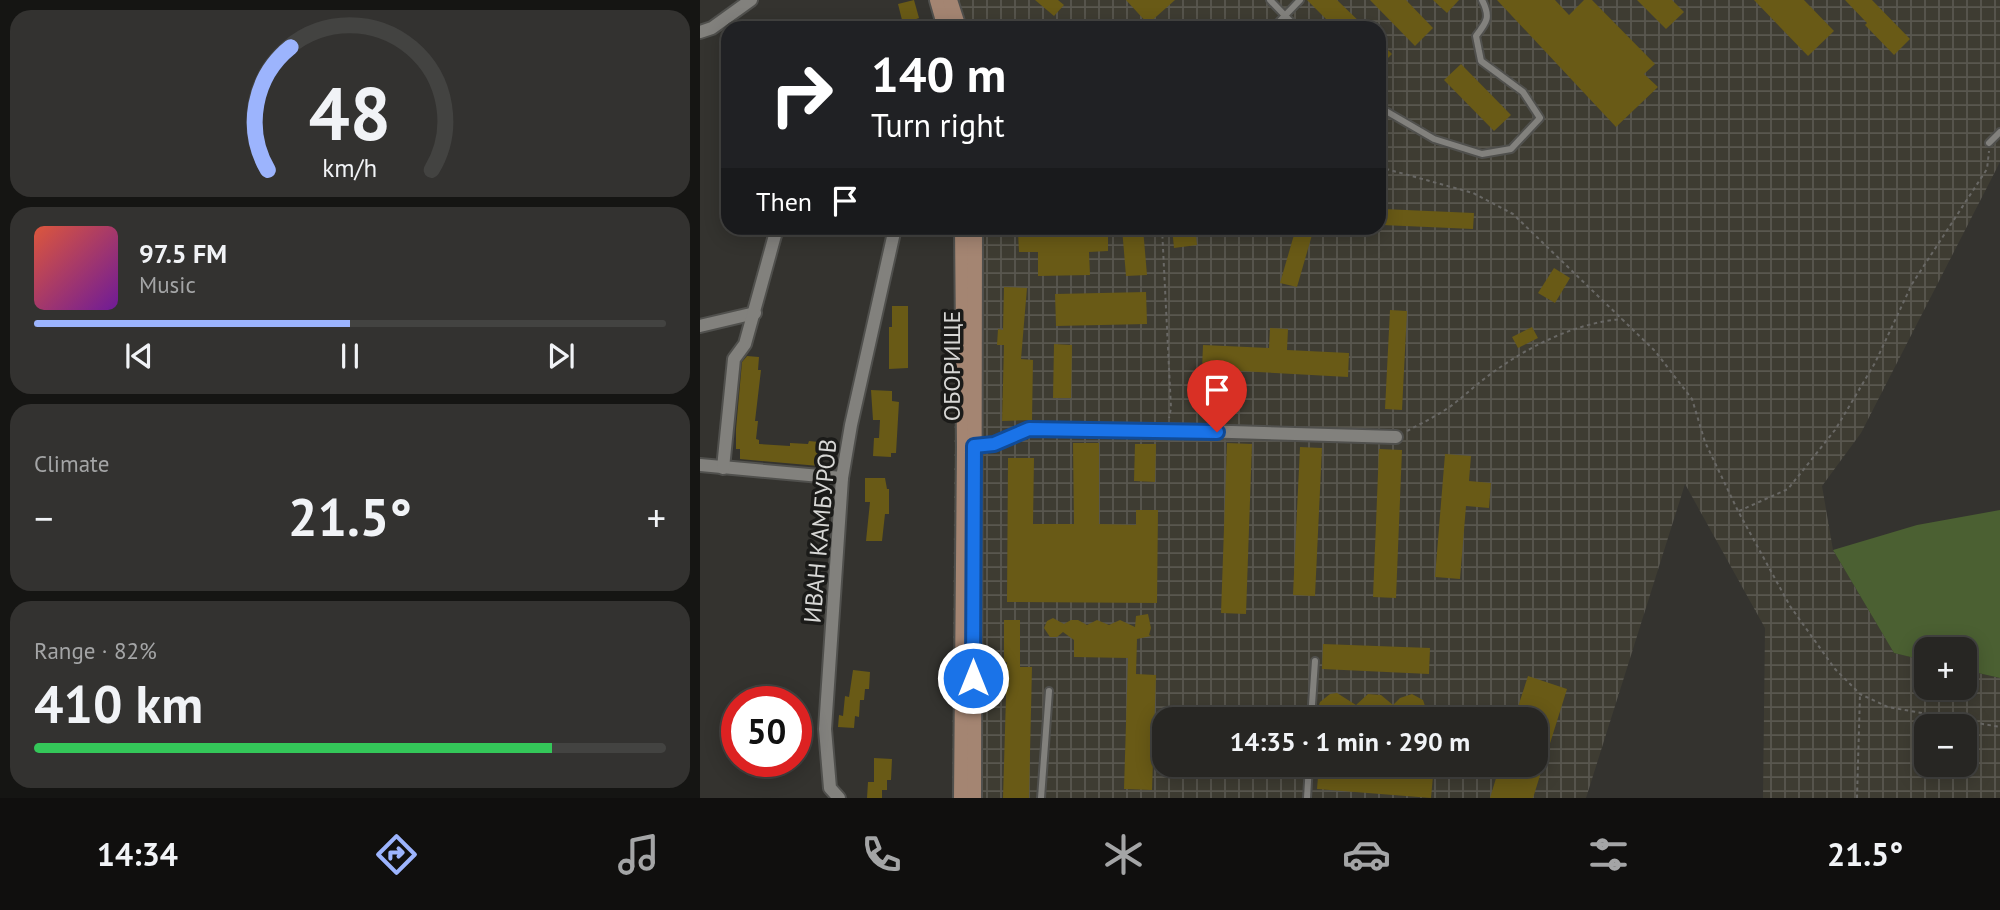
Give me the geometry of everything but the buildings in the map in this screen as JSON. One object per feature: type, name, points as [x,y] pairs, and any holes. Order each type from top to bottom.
[{"type":"main road","points":[[937,0],[943,21]]},
{"type":"main road","points":[[950,0],[956,21]]},
{"type":"main road","name":"ОБОРИЩЕ","points":[[962,235],[969,446],[974,798]]},
{"type":"main road","name":"ОБОРИЩЕ","points":[[961,798],[975,235]]},
{"type":"street","points":[[722,21],[751,0]]},
{"type":"street","points":[[700,32],[721,22]]},
{"type":"street","points":[[723,468],[734,359],[745,344],[774,235]]},
{"type":"street","name":"ИВАН КАМБУРОВ","points":[[839,798],[830,788],[825,729],[842,478],[851,425],[893,235]]},
{"type":"street","points":[[700,326],[755,313]]},
{"type":"street","points":[[969,446],[994,444],[1029,429],[1396,437]]},
{"type":"street","points":[[700,465],[842,478]]},
{"type":"lane","points":[[1270,0],[1289,21]]},
{"type":"lane","points":[[1279,21],[1300,0]]},
{"type":"lane","points":[[1386,111],[1434,139],[1482,154],[1511,149],[1540,118],[1523,92],[1481,61],[1476,36],[1487,22],[1482,0]]},
{"type":"lane","points":[[1990,143],[2000,132]]},
{"type":"lane","points":[[1312,707],[1315,661]]},
{"type":"lane","points":[[1041,798],[1049,691]]},
{"type":"lane","points":[[1307,798],[1308,777]]},
{"type":"path","points":[[1738,511],[1788,489],[1835,430],[1875,363],[1912,284],[1987,169],[1990,143]]},
{"type":"path","points":[[1386,169],[1473,193],[1513,214],[1655,351],[1692,399],[1705,442],[1738,511],[1790,606],[1835,668],[1860,694],[1888,707],[2000,727]]},
{"type":"path","points":[[1162,235],[1171,408],[1166,430]]},
{"type":"path","points":[[1396,437],[1446,410],[1486,377],[1564,332],[1603,321],[1623,319]]},
{"type":"path","points":[[1857,798],[1860,694]]},
{"type":"shaded area","points":[[931,0],[2000,0],[2000,162],[1861,433],[1822,486],[1833,550],[1894,653],[1914,658],[1914,700],[1977,700],[1977,673],[2000,678],[2000,798],[1763,798],[1765,628],[1685,484],[1586,798],[952,798],[956,235],[1386,235],[1386,21],[935,21]]},
{"type":"green space","points":[[2000,510],[2000,678],[1977,673],[1977,637],[1914,637],[1914,658],[1894,653],[1833,550],[1917,525]]},
{"type":"route","points":[[973,678],[974,446],[994,444],[1029,429],[1217,432]]}]
